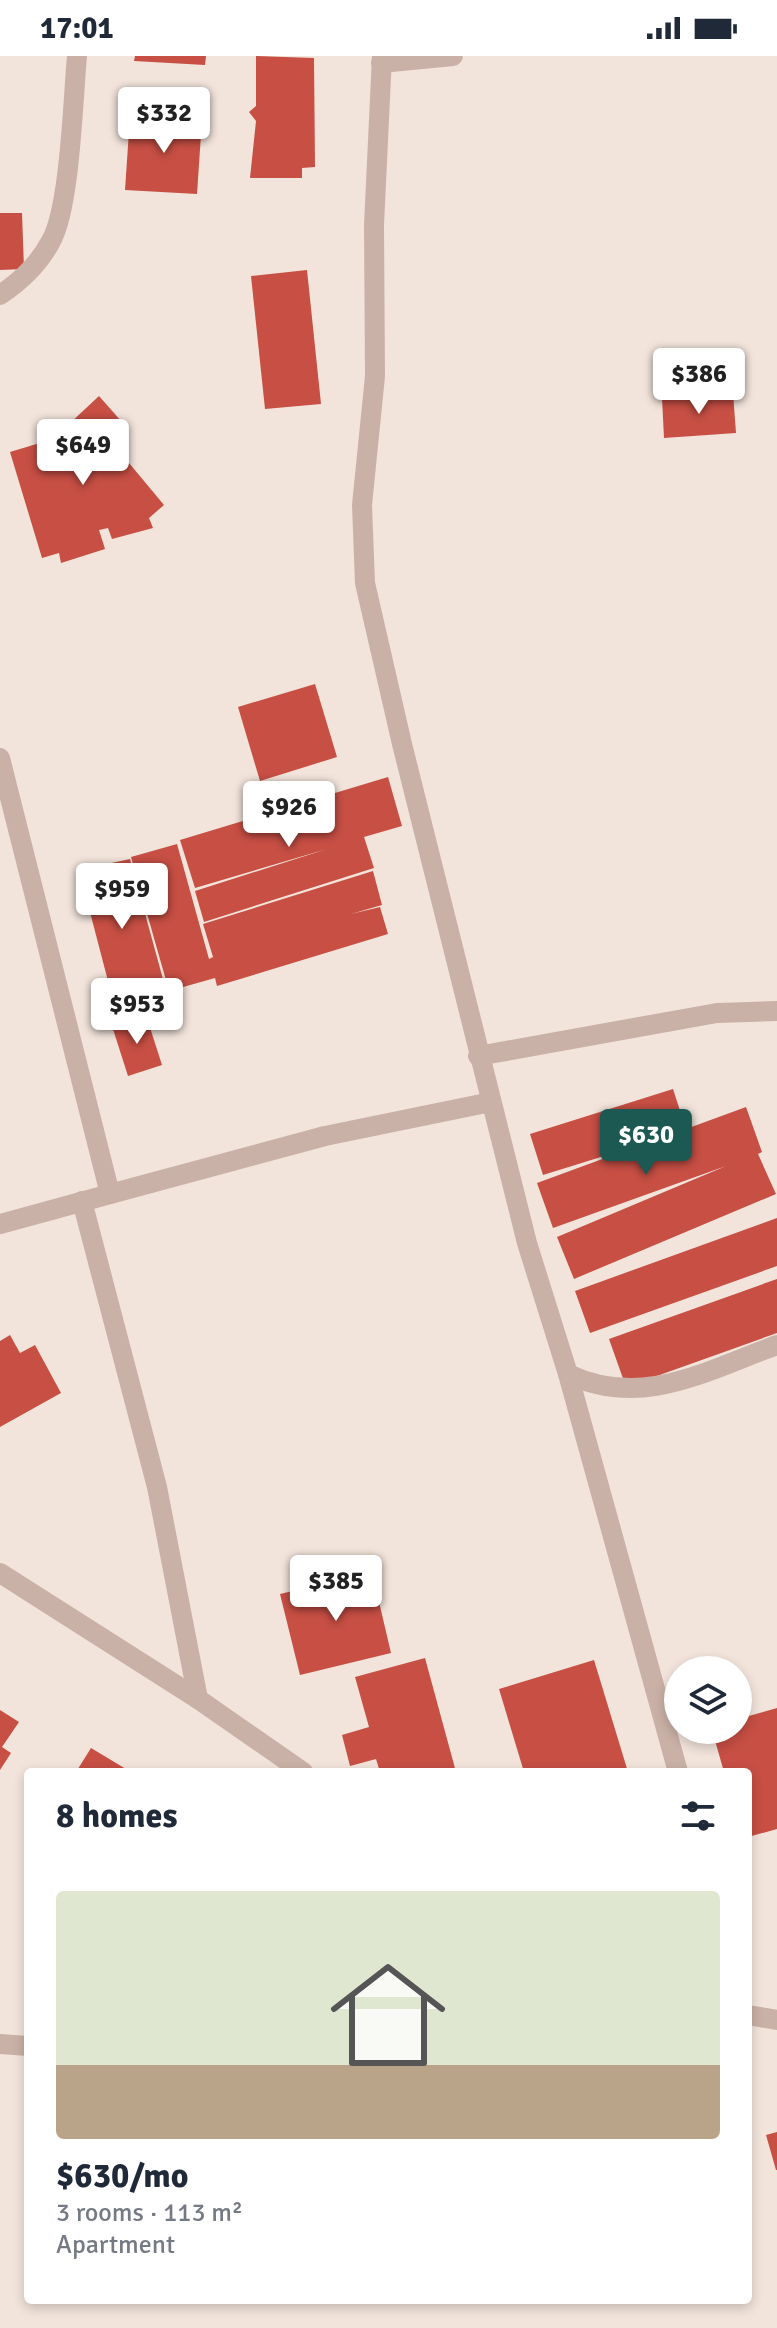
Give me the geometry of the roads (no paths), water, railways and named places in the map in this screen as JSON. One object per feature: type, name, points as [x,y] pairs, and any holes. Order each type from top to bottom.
[{"type":"street","points":[[0,295],[34,267],[53,239],[62,205],[77,56]]},
{"type":"street","points":[[453,56],[382,59],[374,225],[375,376],[372,430],[362,505],[365,583],[478,1056],[527,1243],[568,1374],[677,1768]]},
{"type":"street","points":[[0,758],[110,1194]]},
{"type":"street","points":[[478,1056],[717,1013],[777,1011]]},
{"type":"street","points":[[0,1224],[325,1136],[491,1102]]},
{"type":"street","points":[[82,1201],[157,1487],[198,1699]]},
{"type":"street","points":[[568,1374],[606,1389],[640,1390],[777,1345]]},
{"type":"street","points":[[0,1573],[198,1699],[297,1768]]},
{"type":"street","points":[[752,2016],[777,2020]]},
{"type":"street","points":[[0,2044],[24,2046]]}]
